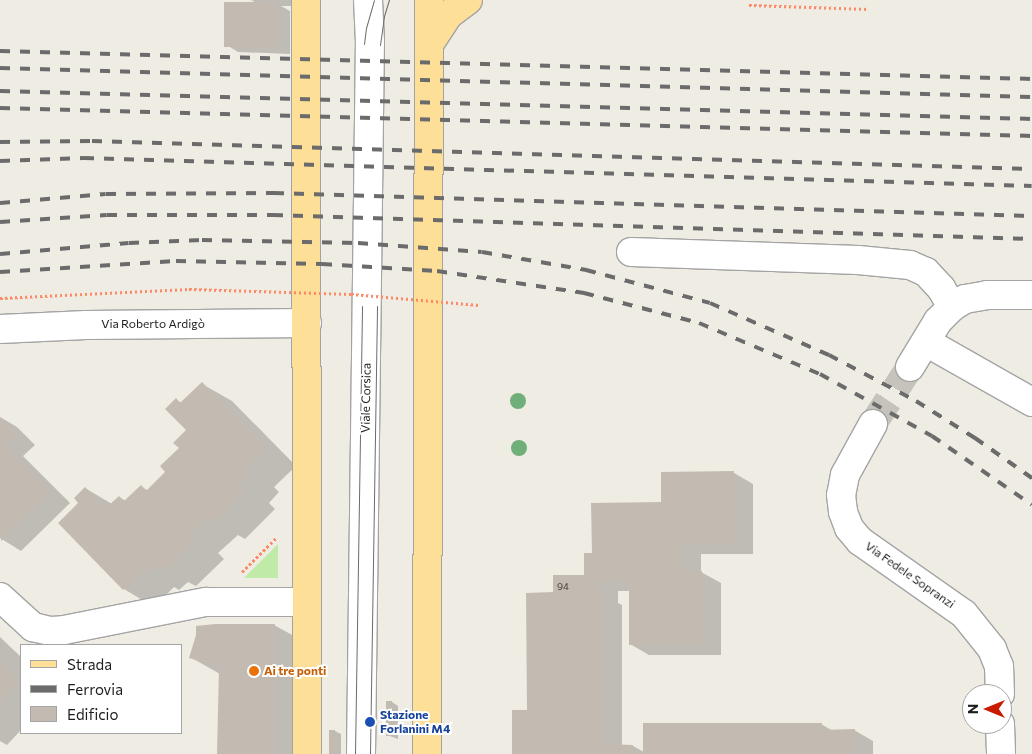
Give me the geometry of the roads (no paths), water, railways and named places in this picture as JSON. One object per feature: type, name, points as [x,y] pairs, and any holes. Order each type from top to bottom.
[{"type":"main road","points":[[428,754],[429,0]]},
{"type":"main road","points":[[430,43],[448,15],[468,0]]},
{"type":"main road","points":[[307,754],[308,16]]},
{"type":"street","name":"Viale Corsica","points":[[362,754],[370,42],[368,0]]},
{"type":"street","points":[[370,42],[385,0]]},
{"type":"street","points":[[631,252],[858,260],[910,266],[926,272],[941,288],[952,307]]},
{"type":"street","points":[[910,367],[938,322],[952,307],[966,300],[987,295],[1032,295]]},
{"type":"street","name":"Via Roberto Ardigò","points":[[0,329],[86,325],[307,323]]},
{"type":"street","points":[[926,342],[1032,402]]},
{"type":"street","name":"Via Fedele Sopranzi","points":[[873,424],[845,475],[841,495],[843,512],[849,528],[860,541],[964,614],[988,643],[999,666],[1000,684]]},
{"type":"street","points":[[0,597],[33,626],[51,631],[206,602],[307,602]]},
{"type":"street","points":[[1000,734],[1001,754]]},
{"type":"tunnel","points":[[873,424],[910,367]]},
{"type":"tram line","points":[[364,44],[366,28],[374,0]]},
{"type":"tram line","points":[[380,45],[384,16],[389,0]]},
{"type":"tram line","points":[[355,754],[362,306]]},
{"type":"tram line","points":[[370,754],[377,306]]},
{"type":"railway","points":[[0,51],[1032,79]]},
{"type":"railway","points":[[0,68],[1032,97]]},
{"type":"railway","points":[[0,91],[1032,119]]},
{"type":"railway","points":[[0,108],[1032,136]]},
{"type":"railway","points":[[0,142],[92,141],[1032,169]]},
{"type":"railway","points":[[0,161],[84,158],[1032,186]]},
{"type":"railway","points":[[0,203],[106,194],[274,193],[1032,216]]},
{"type":"railway","points":[[0,222],[107,215],[273,215],[1032,239]]},
{"type":"railway","points":[[0,254],[129,243],[202,240],[358,243],[482,252],[586,270],[710,303],[829,355],[916,401],[975,438],[1032,478]]},
{"type":"railway","points":[[0,272],[176,261],[322,264],[437,271],[584,293],[699,323],[820,374],[932,436],[1032,505]]},
{"type":"place","name":"Ai tre ponti","points":[[254,671]]},
{"type":"place","name":"Stazione Forlanini M4","points":[[370,722]]}]
